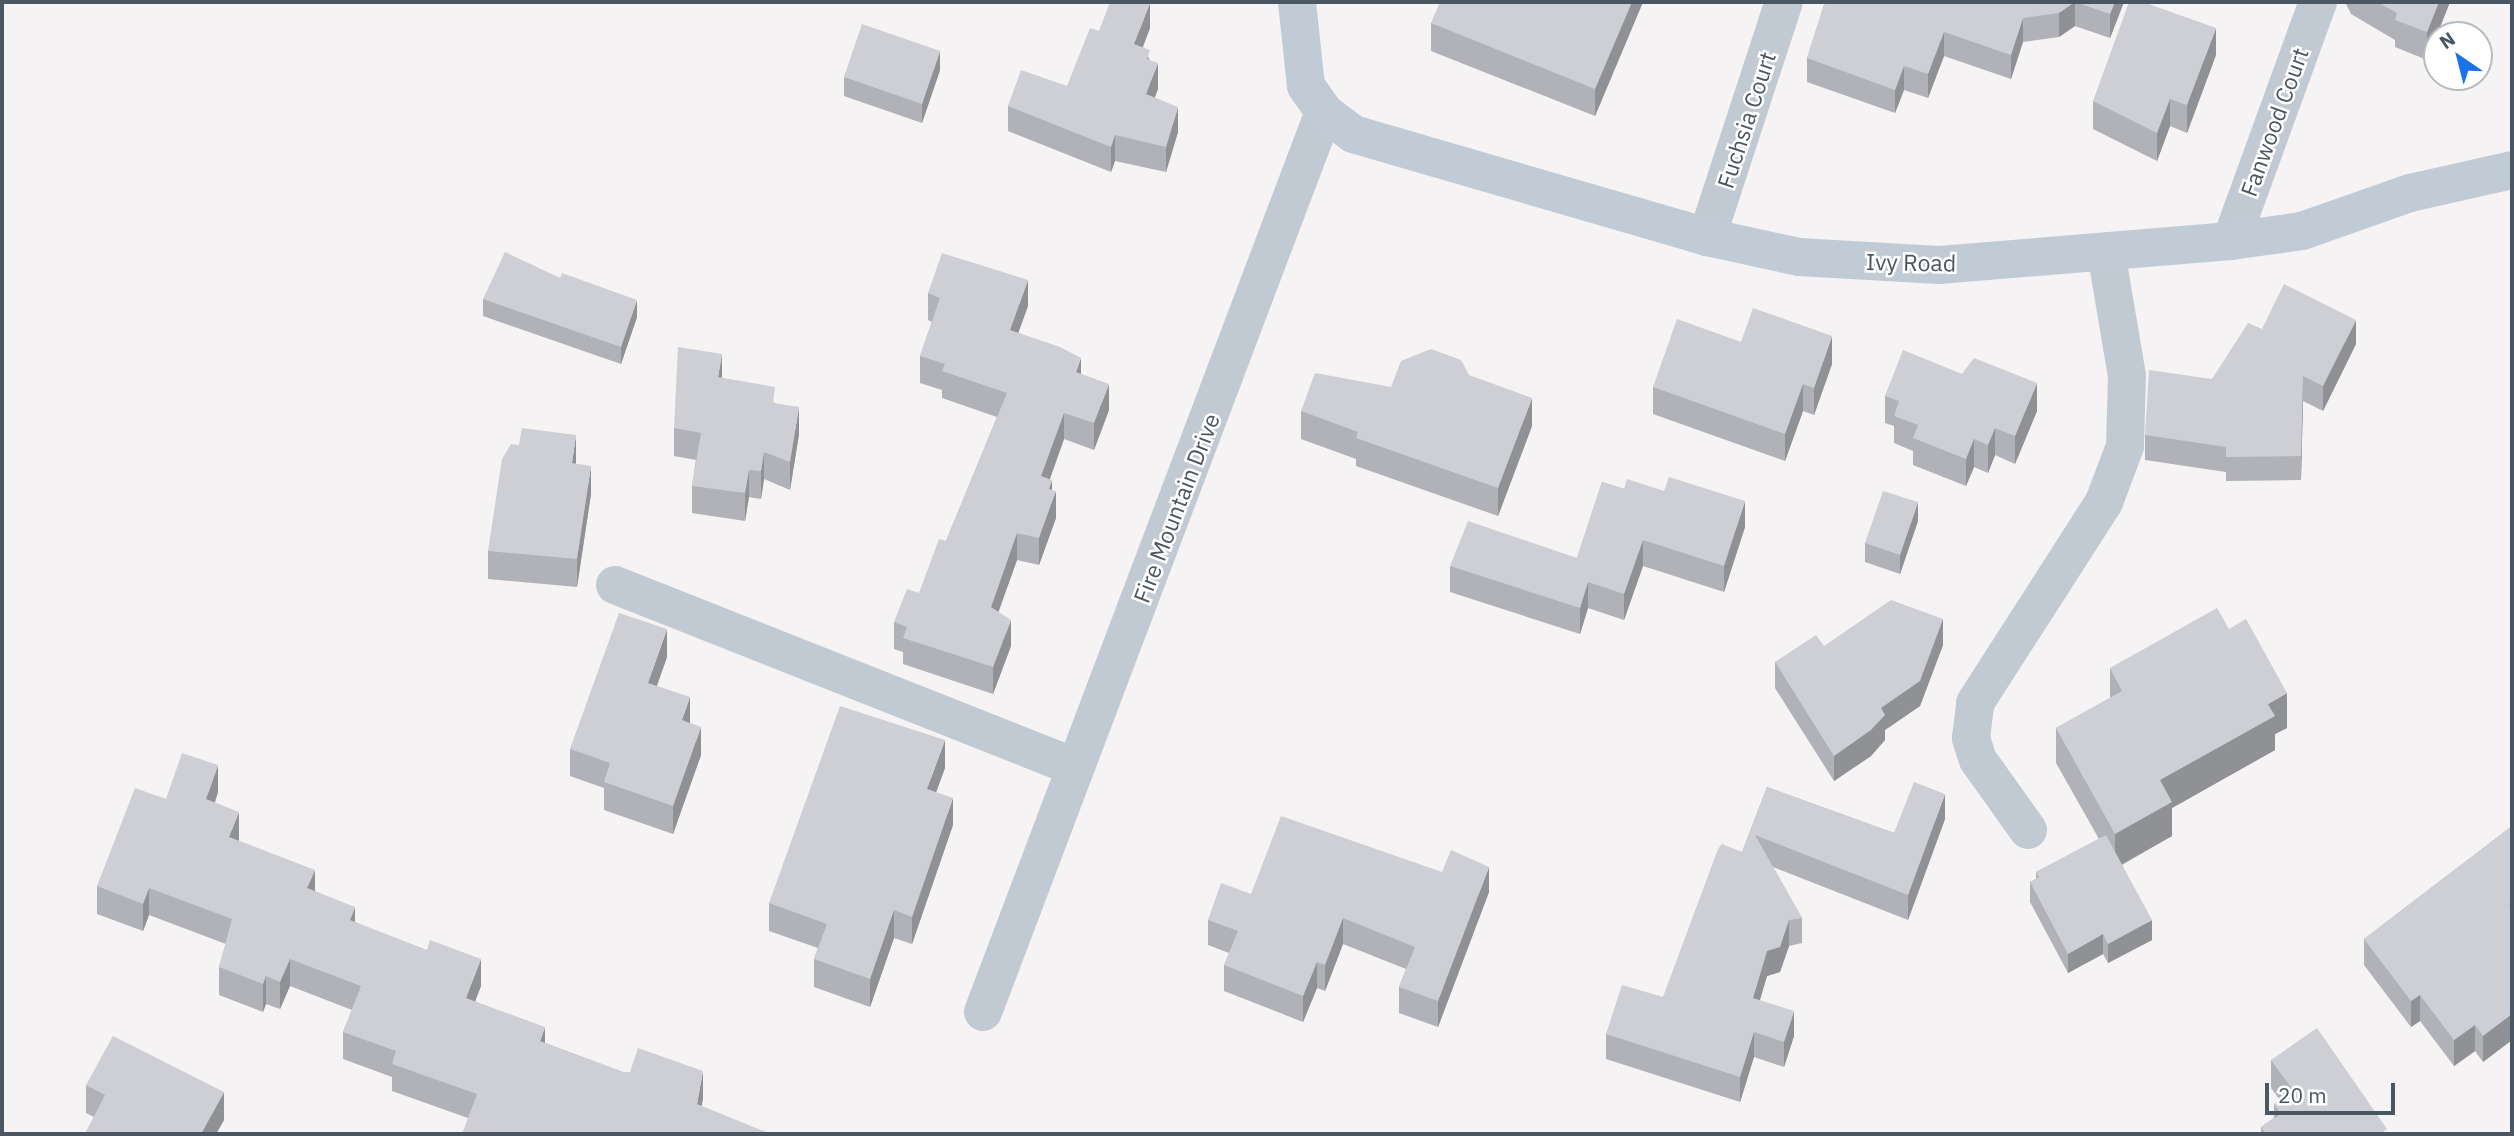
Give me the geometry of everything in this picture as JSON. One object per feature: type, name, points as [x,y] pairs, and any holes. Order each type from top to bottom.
[{"type":"street","points":[[1297,2],[1306,86],[1324,112]]},
{"type":"street","name":"Fuchsia Court","points":[[1707,237],[1784,2]]},
{"type":"street","name":"Fanwood Court","points":[[2231,241],[2318,2]]},
{"type":"street","name":"Ivy Road","points":[[1324,112],[1353,134],[1707,237],[1799,257],[1939,265],[2231,241],[2302,231],[2410,193],[2512,170]]},
{"type":"street","name":"Fire Mountain Drive","points":[[983,1012],[1324,112]]},
{"type":"street","points":[[2028,830],[1978,760],[1970,738],[1975,703],[2104,502],[2125,446],[2127,376],[2106,251]]},
{"type":"street","points":[[615,585],[1075,767]]},
{"type":"building","points":[[1110,2],[1150,3],[1134,44],[1150,50],[1147,59],[1158,63],[1146,94],[1178,107],[1166,147],[1115,135],[1111,147],[1008,106],[1021,70],[1067,86],[1090,28],[1099,31]]},
{"type":"building","points":[[1440,2],[1632,2],[1595,89],[1431,23]]},
{"type":"building","points":[[1825,2],[2075,2],[2059,13],[2023,18],[2011,55],[1944,32],[1928,74],[1904,66],[1895,90],[1807,58]]},
{"type":"building","points":[[2075,2],[2115,2],[2110,14]]},
{"type":"building","points":[[2129,2],[2143,2],[2216,28],[2187,105],[2170,99],[2157,133],[2093,101]]},
{"type":"building","points":[[2377,2],[2439,2],[2431,21],[2423,21],[2423,30],[2395,20],[2397,13]]},
{"type":"building","points":[[862,24],[940,51],[922,104],[844,77]]},
{"type":"building","points":[[505,252],[560,278],[562,273],[637,300],[621,347],[483,299]]},
{"type":"building","points":[[942,253],[1028,280],[1010,330],[1060,347],[1081,358],[1076,372],[1109,384],[1094,423],[1064,413],[1041,476],[1052,480],[1049,489],[1056,491],[1039,538],[1017,533],[991,607],[1011,620],[993,667],[903,638],[907,627],[894,622],[907,589],[919,593],[939,539],[946,541],[1007,393],[942,371],[945,364],[920,356],[940,298],[928,293]]},
{"type":"building","points":[[2284,284],[2356,320],[2323,386],[2303,376],[2301,456],[2226,457],[2226,447],[2145,435],[2149,370],[2212,379],[2248,323],[2262,329]]},
{"type":"building","points":[[1753,308],[1832,336],[1814,388],[1803,384],[1785,434],[1653,387],[1677,319],[1741,342]]},
{"type":"building","points":[[678,347],[722,354],[718,377],[775,387],[773,403],[799,407],[790,462],[764,452],[761,471],[749,470],[745,493],[692,486],[701,433],[674,428]]},
{"type":"building","points":[[1431,349],[1461,360],[1469,375],[1532,398],[1498,488],[1356,438],[1358,432],[1301,411],[1315,373],[1391,387],[1401,361]]},
{"type":"building","points":[[1903,350],[1962,374],[1974,358],[2037,383],[2015,436],[1995,428],[1988,445],[1974,439],[1966,459],[1913,438],[1918,425],[1894,416],[1899,401],[1885,396]]},
{"type":"building","points":[[522,428],[576,435],[572,463],[591,466],[577,559],[488,551],[502,459],[511,444],[519,445]]},
{"type":"building","points":[[1669,477],[1745,501],[1724,566],[1643,540],[1624,594],[1588,582],[1580,608],[1450,566],[1468,521],[1577,558],[1602,482],[1624,489],[1627,479],[1664,491]]},
{"type":"building","points":[[1883,491],[1918,502],[1900,555],[1865,543]]},
{"type":"building","points":[[1891,600],[1943,619],[1920,681],[1881,708],[1885,715],[1871,730],[1834,756],[1775,662],[1816,635],[1824,646]]},
{"type":"building","points":[[2217,608],[2229,629],[2246,619],[2287,693],[2268,704],[2275,716],[2160,780],[2172,802],[2115,834],[2056,728],[2122,691],[2110,668]]},
{"type":"building","points":[[619,613],[667,629],[648,683],[690,697],[682,720],[701,727],[673,806],[604,782],[610,763],[570,749]]},
{"type":"building","points":[[840,706],[945,740],[927,789],[953,798],[912,917],[894,910],[870,979],[814,959],[827,924],[769,903]]},
{"type":"building","points":[[182,753],[218,765],[206,799],[239,812],[229,837],[315,870],[307,888],[355,907],[350,920],[427,950],[430,940],[481,959],[466,998],[545,1027],[540,1041],[623,1072],[630,1072],[638,1048],[703,1071],[697,1104],[771,1134],[462,1134],[477,1094],[392,1064],[396,1051],[343,1032],[361,986],[290,959],[280,982],[266,976],[263,984],[219,967],[232,919],[149,888],[143,904],[97,886],[135,788],[166,799]]},
{"type":"building","points":[[1914,782],[1945,794],[1908,895],[1755,835],[1802,918],[1789,920],[1780,947],[1767,951],[1753,998],[1794,1011],[1784,1042],[1754,1032],[1740,1077],[1606,1034],[1622,985],[1663,997],[1718,849],[1722,844],[1742,852],[1767,787],[1894,833]]},
{"type":"building","points":[[1281,816],[1442,872],[1451,850],[1489,867],[1438,1001],[1399,987],[1415,947],[1343,918],[1325,965],[1317,962],[1303,996],[1224,965],[1238,931],[1208,920],[1221,883],[1251,894]]},
{"type":"building","points":[[2512,826],[2512,902],[2509,904],[2512,910],[2512,1014],[2483,1036],[2475,1025],[2454,1040],[2420,995],[2411,1001],[2364,939]]},
{"type":"building","points":[[2106,835],[2152,920],[2108,944],[2103,934],[2068,954],[2030,882],[2039,877],[2036,872]]},
{"type":"building","points":[[2317,1028],[2387,1129],[2380,1134],[2266,1134],[2261,1127],[2281,1114],[2274,1104],[2293,1090],[2271,1060]]},
{"type":"building","points":[[113,1036],[224,1092],[201,1134],[85,1134],[105,1095],[86,1085]]}]
